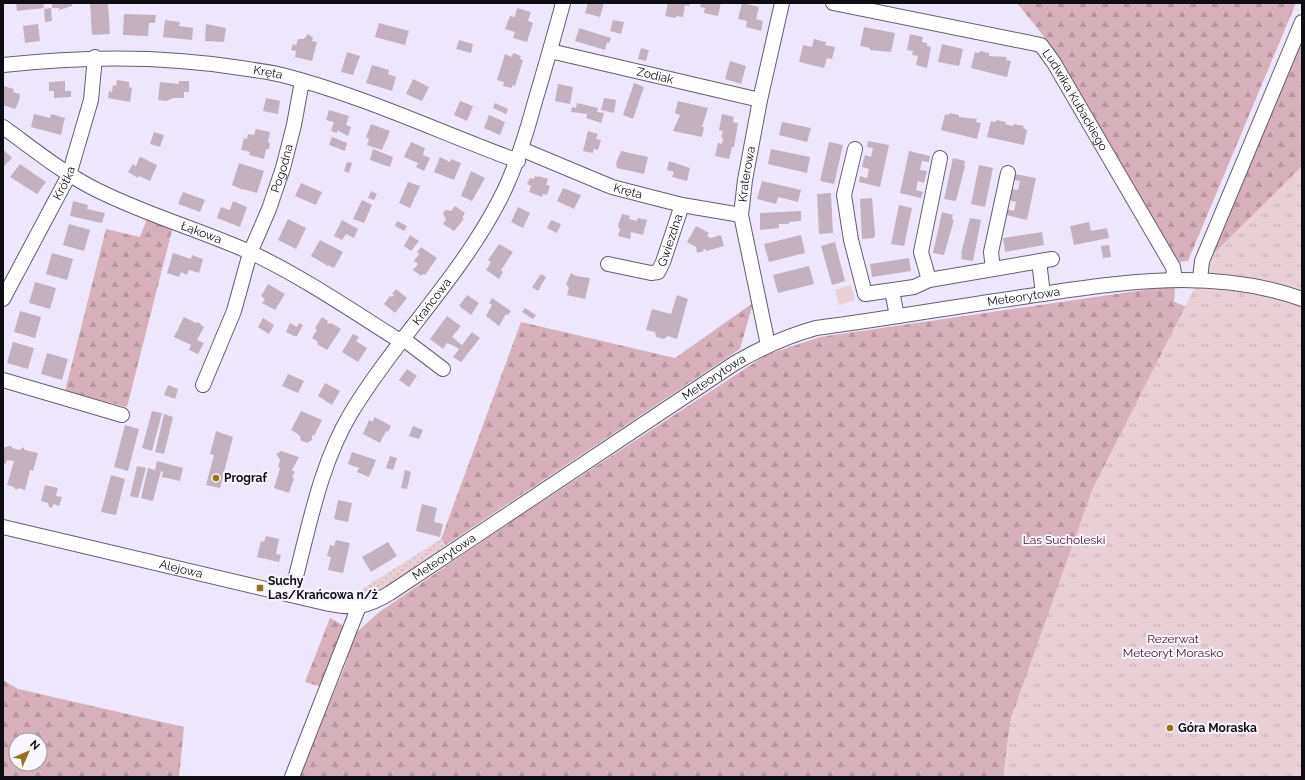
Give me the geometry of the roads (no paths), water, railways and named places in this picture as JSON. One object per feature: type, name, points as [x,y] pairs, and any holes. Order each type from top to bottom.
[{"type":"street","name":"Krańcowa","points":[[291,595],[319,488],[336,441],[351,413],[401,340],[471,250],[500,200],[520,155],[563,3]]},
{"type":"street","name":"Kraterowa","points":[[768,346],[741,215],[745,180],[760,100],[782,3]]},
{"type":"street","name":"Ludwika Kubackiego","points":[[833,3],[1041,45],[1054,63],[1173,267],[1176,279]]},
{"type":"street","points":[[1200,279],[1202,262],[1302,22]]},
{"type":"street","name":"Zodiak","points":[[550,51],[760,100]]},
{"type":"street","name":"Kręta","points":[[3,65],[95,57],[155,58],[208,62],[280,75],[379,106],[599,183],[682,205],[741,215]]},
{"type":"street","name":"Krótka","points":[[3,299],[69,175],[91,100],[95,57]]},
{"type":"street","name":"Pogodna","points":[[203,385],[234,311],[250,253],[269,209],[283,168],[294,125],[302,81]]},
{"type":"street","name":"Łąkowa","points":[[3,127],[69,175],[100,192],[136,208],[250,253],[311,284],[401,340],[443,369]]},
{"type":"street","points":[[855,149],[844,195],[851,240],[865,294],[892,292],[914,287],[929,280],[1045,260],[1044,293]]},
{"type":"street","points":[[929,280],[921,252],[940,158]]},
{"type":"street","points":[[993,269],[991,252],[1008,174]]},
{"type":"street","name":"Gwiezdna","points":[[608,264],[651,273],[658,272],[663,262],[682,205]]},
{"type":"street","name":"Meteorytowa","points":[[359,606],[371,603],[390,593],[753,352],[791,335],[816,328],[1044,293],[1132,282],[1200,279],[1243,285],[1302,299]]},
{"type":"street","points":[[892,292],[897,316]]},
{"type":"street","points":[[3,380],[122,415]]},
{"type":"street","name":"Alejowa","points":[[3,527],[340,606],[359,606]]},
{"type":"street","points":[[292,777],[359,606]]},
{"type":"place","name":"Prograf","points":[[216,478]]},
{"type":"place","name":"Suchy Las/Krańcowa n/ż","points":[[260,588]]},
{"type":"place","name":"Góra Moraska","points":[[1170,728]]},
{"type":"park label","name":"Las Sucholeski","points":[[1064,540]]},
{"type":"park label","name":"Rezerwat Meteoryt Morasko","points":[[1173,646]]}]
